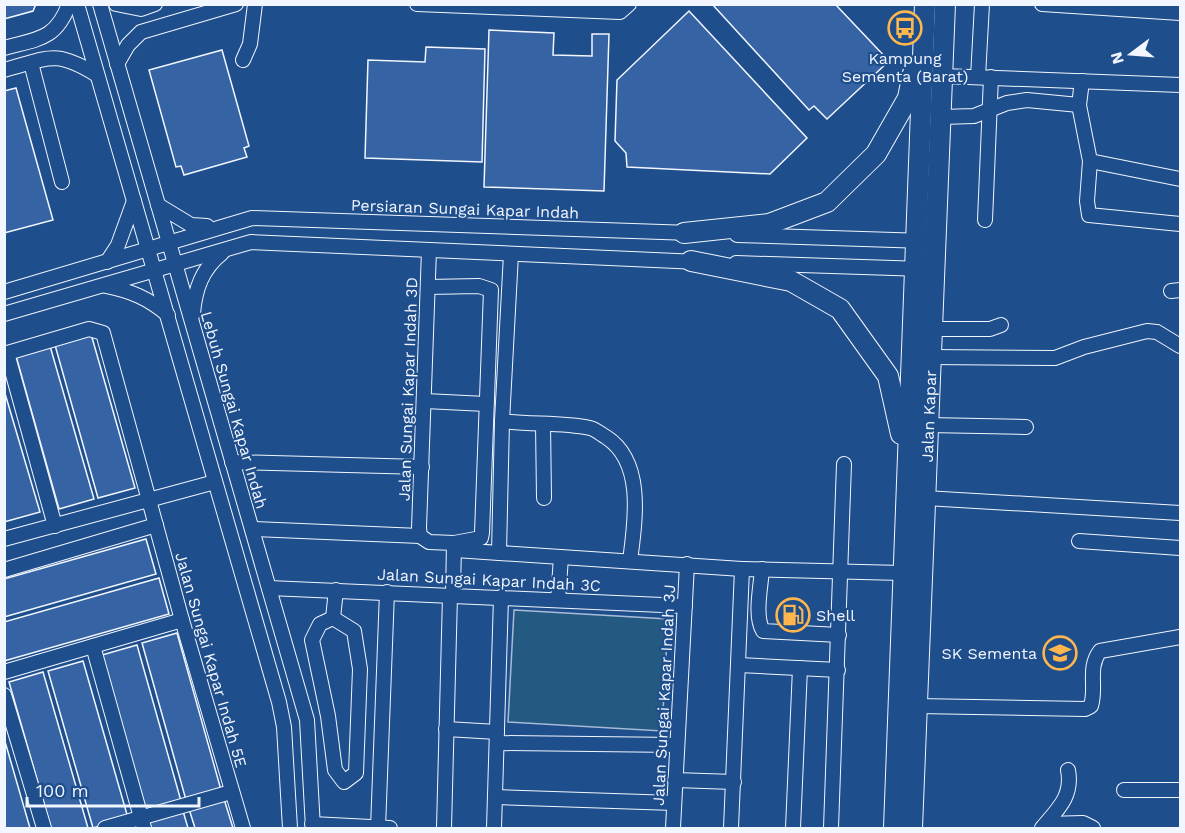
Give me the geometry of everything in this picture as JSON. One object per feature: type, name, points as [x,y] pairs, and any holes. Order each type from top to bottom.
[{"type":"highway","points":[[684,233],[769,224],[827,202],[876,154],[908,98],[925,4]]},
{"type":"highway","name":"Jalan Kapar","points":[[894,828],[902,573],[925,269],[925,4]]},
{"type":"highway","name":"Jalan Kapar","points":[[926,241],[941,117],[945,4]]},
{"type":"highway","points":[[691,261],[791,282],[840,309],[888,376],[901,426],[906,520]]},
{"type":"highway","name":"Jalan Kapar","points":[[912,828],[932,328],[925,269]]},
{"type":"street","points":[[4,48],[50,36],[64,19],[69,4]]},
{"type":"street","points":[[77,4],[168,315],[284,727],[290,828]]},
{"type":"street","name":"Lebuh Sungai Kapar Indah","points":[[100,4],[307,720],[313,826]]},
{"type":"street","points":[[116,4],[141,9],[155,4]]},
{"type":"street","points":[[117,64],[128,45],[141,32],[236,4]]},
{"type":"street","points":[[243,60],[249,44],[255,4]]},
{"type":"street","points":[[417,4],[620,12],[629,4]]},
{"type":"street","points":[[981,4],[985,77],[990,109],[985,220]]},
{"type":"street","points":[[1042,4],[1180,13]]},
{"type":"street","points":[[4,70],[56,56],[77,62],[97,75]]},
{"type":"street","points":[[31,63],[62,182]]},
{"type":"street","points":[[942,76],[1180,85]]},
{"type":"street","points":[[1082,81],[1079,105],[1090,161],[1087,201],[1089,215],[1180,225]]},
{"type":"street","points":[[941,117],[974,116],[990,109],[1027,100],[1079,105]]},
{"type":"street","points":[[1090,161],[1180,178]]},
{"type":"street","points":[[108,262],[121,237],[134,201]]},
{"type":"street","points":[[158,205],[191,225],[214,227]]},
{"type":"street","name":"Persiaran Sungai Kapar Indah","points":[[4,292],[108,262],[214,227],[252,218],[926,241]]},
{"type":"street","points":[[4,314],[251,242],[925,269]]},
{"type":"street","points":[[192,324],[194,298],[200,279],[210,262],[226,249]]},
{"type":"street","name":"Jalan Sungai Kapar Indah 3D","points":[[420,532],[429,250]]},
{"type":"street","points":[[499,553],[502,421],[512,254]]},
{"type":"street","points":[[102,285],[135,293],[152,302],[168,315]]},
{"type":"street","points":[[428,287],[479,286],[490,290],[481,538],[455,547]]},
{"type":"street","points":[[932,328],[990,329],[1001,325]]},
{"type":"street","name":"Jalan Sungai Kapar Indah 5E","points":[[6,353],[89,329],[103,333],[182,620],[243,828]]},
{"type":"street","points":[[931,357],[1055,358],[1084,347],[1147,331],[1157,332],[1180,346]]},
{"type":"street","points":[[6,353],[55,526]]},
{"type":"street","points":[[425,401],[486,404]]},
{"type":"street","points":[[502,421],[592,428],[615,442],[627,463],[634,487],[635,524],[630,561]]},
{"type":"street","points":[[543,424],[544,498]]},
{"type":"street","points":[[928,425],[1026,427]]},
{"type":"street","points":[[232,462],[422,467]]},
{"type":"street","points":[[831,828],[842,573],[844,464]]},
{"type":"street","points":[[4,540],[215,482]]},
{"type":"street","points":[[925,498],[1180,513]]},
{"type":"street","points":[[4,570],[156,525]]},
{"type":"street","points":[[252,529],[420,532],[429,542],[499,553],[742,569],[902,573]]},
{"type":"street","points":[[1078,541],[1180,549]]},
{"type":"street","points":[[444,828],[446,729],[455,547]]},
{"type":"street","points":[[558,600],[561,557]]},
{"type":"street","name":"Jalan Sungai Kapar Indah 3J","points":[[673,828],[687,564]]},
{"type":"street","points":[[731,828],[742,569]]},
{"type":"street","points":[[762,569],[760,605],[763,631],[839,635]]},
{"type":"street","name":"Jalan Sungai Kapar Indah 3C","points":[[268,588],[685,606]]},
{"type":"street","points":[[333,618],[336,590]]},
{"type":"street","points":[[313,826],[384,828],[387,592]]},
{"type":"street","points":[[494,828],[501,597]]},
{"type":"street","points":[[333,618],[354,631],[360,669],[356,773],[344,782],[335,770],[328,716],[312,640],[320,624],[333,618]]},
{"type":"street","points":[[4,672],[182,620]]},
{"type":"street","points":[[917,706],[1085,709],[1091,706],[1093,700],[1092,661],[1100,651],[1180,637]]},
{"type":"street","points":[[93,646],[142,823]]},
{"type":"street","points":[[739,665],[838,670]]},
{"type":"street","points":[[793,828],[800,668]]},
{"type":"street","points":[[4,695],[44,828]]},
{"type":"street","points":[[446,729],[497,737],[677,746]]},
{"type":"street","points":[[1044,826],[1067,795],[1071,785],[1068,770]]},
{"type":"street","points":[[675,780],[734,782]]},
{"type":"street","points":[[1124,790],[1180,790]]},
{"type":"street","points":[[105,828],[142,823],[231,792]]},
{"type":"street","points":[[495,797],[674,802]]},
{"type":"street","points":[[1044,826],[1083,824],[1093,828]]},
{"type":"shaded area","points":[[514,610],[668,619],[662,731],[508,722]]},
{"type":"building","points":[[4,4],[36,4],[33,11],[4,19]]},
{"type":"building","points":[[712,4],[835,4],[889,61],[827,119],[814,106],[809,110]]},
{"type":"building","points":[[689,11],[807,138],[770,174],[627,167],[626,153],[615,141],[617,80]]},
{"type":"building","points":[[489,30],[554,33],[553,55],[592,56],[592,34],[609,34],[604,191],[484,187]]},
{"type":"building","points":[[426,47],[485,49],[482,162],[365,158],[368,60],[425,62]]},
{"type":"building","points":[[222,50],[249,146],[244,148],[247,157],[184,175],[181,166],[176,167],[149,70]]},
{"type":"building","points":[[16,88],[53,220],[4,233],[4,91]]},
{"type":"building","points":[[91,334],[135,488],[98,498],[55,345]]},
{"type":"building","points":[[50,346],[94,499],[59,509],[16,356]]},
{"type":"building","points":[[4,390],[40,512],[4,522]]},
{"type":"building","points":[[146,539],[156,574],[4,617],[4,579]]},
{"type":"building","points":[[159,578],[169,614],[4,661],[4,622]]},
{"type":"building","points":[[177,633],[221,790],[186,800],[142,643]]},
{"type":"building","points":[[137,645],[181,801],[146,811],[102,655]]},
{"type":"building","points":[[83,661],[128,818],[93,828],[48,671]]},
{"type":"building","points":[[43,672],[88,828],[51,828],[9,682]]},
{"type":"building","points":[[4,738],[30,828],[4,828]]},
{"type":"building","points":[[224,799],[233,828],[195,828],[189,809]]},
{"type":"building","points":[[183,811],[188,828],[151,828],[149,820]]},
{"type":"place","name":"Kampung Sementa (Barat)","points":[[905,28]]},
{"type":"place","name":"Shell","points":[[793,615]]},
{"type":"place","name":"SK Sementa","points":[[1060,653]]}]
